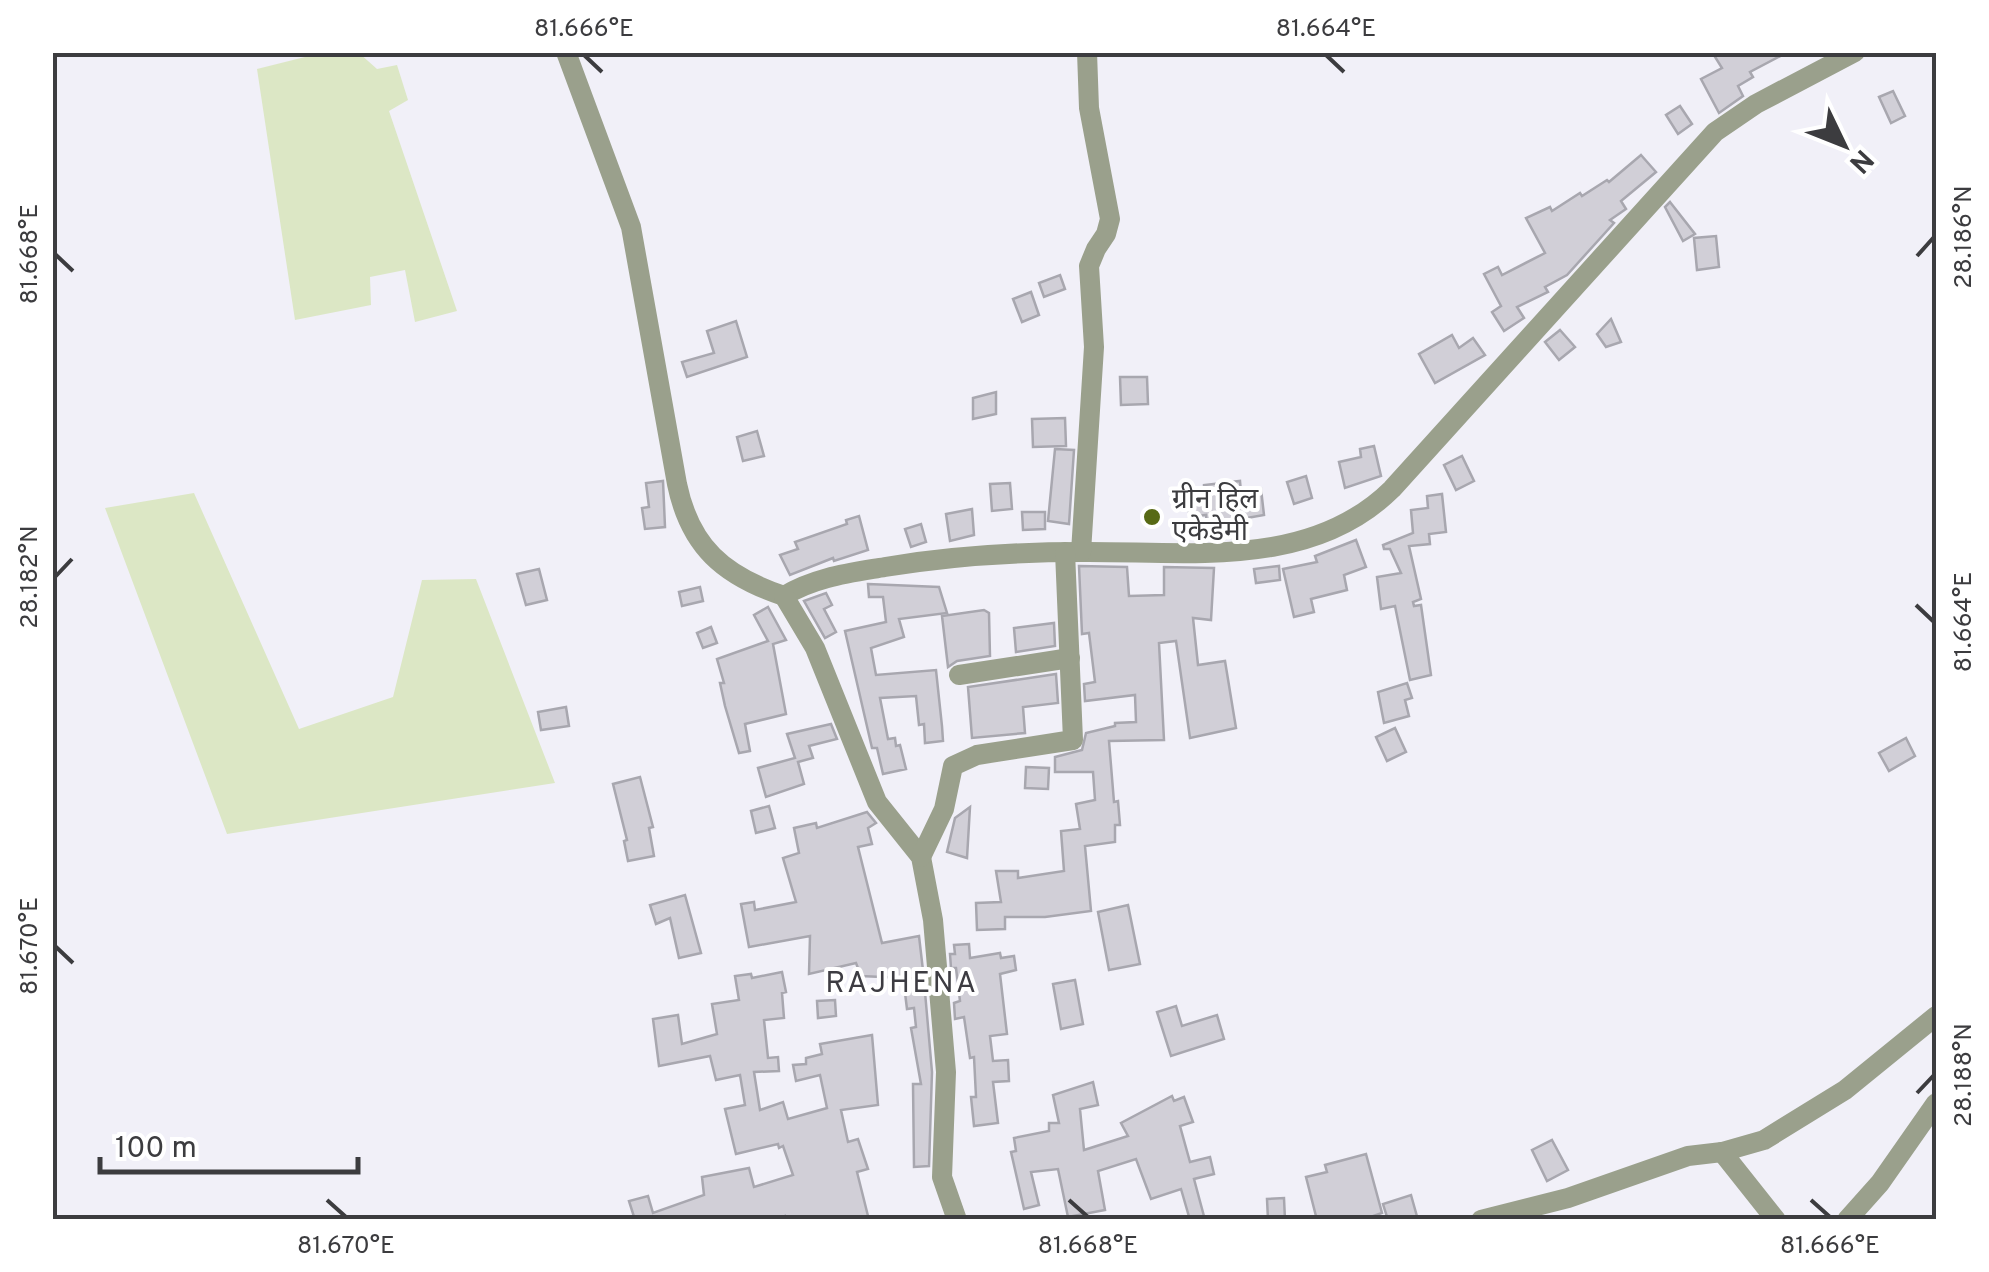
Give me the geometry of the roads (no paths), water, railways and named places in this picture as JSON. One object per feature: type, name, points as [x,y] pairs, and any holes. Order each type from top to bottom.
[{"type":"street","points":[[566,52],[631,228],[677,484],[688,524],[719,563],[753,584],[784,596],[815,648],[877,802],[921,857],[934,920],[946,1072],[942,1177],[957,1220]]},
{"type":"street","points":[[921,857],[944,809],[953,766],[978,755],[1073,740],[1073,552],[1094,347],[1089,266],[1110,218],[1089,108],[1088,52]]},
{"type":"street","points":[[784,596],[827,577],[906,563],[1073,552],[1213,552],[1279,547],[1324,535],[1364,514],[1414,466],[1715,132],[1756,104],[1855,52]]},
{"type":"street","points":[[959,675],[1070,658]]},
{"type":"street","points":[[1481,1220],[1568,1198],[1688,1156],[1722,1152],[1764,1140],[1845,1090],[1936,1016]]},
{"type":"street","points":[[1847,1220],[1880,1184],[1936,1103]]},
{"type":"street","points":[[1722,1152],[1776,1220]]},
{"type":"place","name":"ग्रीन हिल एकेडेमी","points":[[1152,517]]},
{"type":"district","name":"RAJHENA","points":[[902,984]]}]
